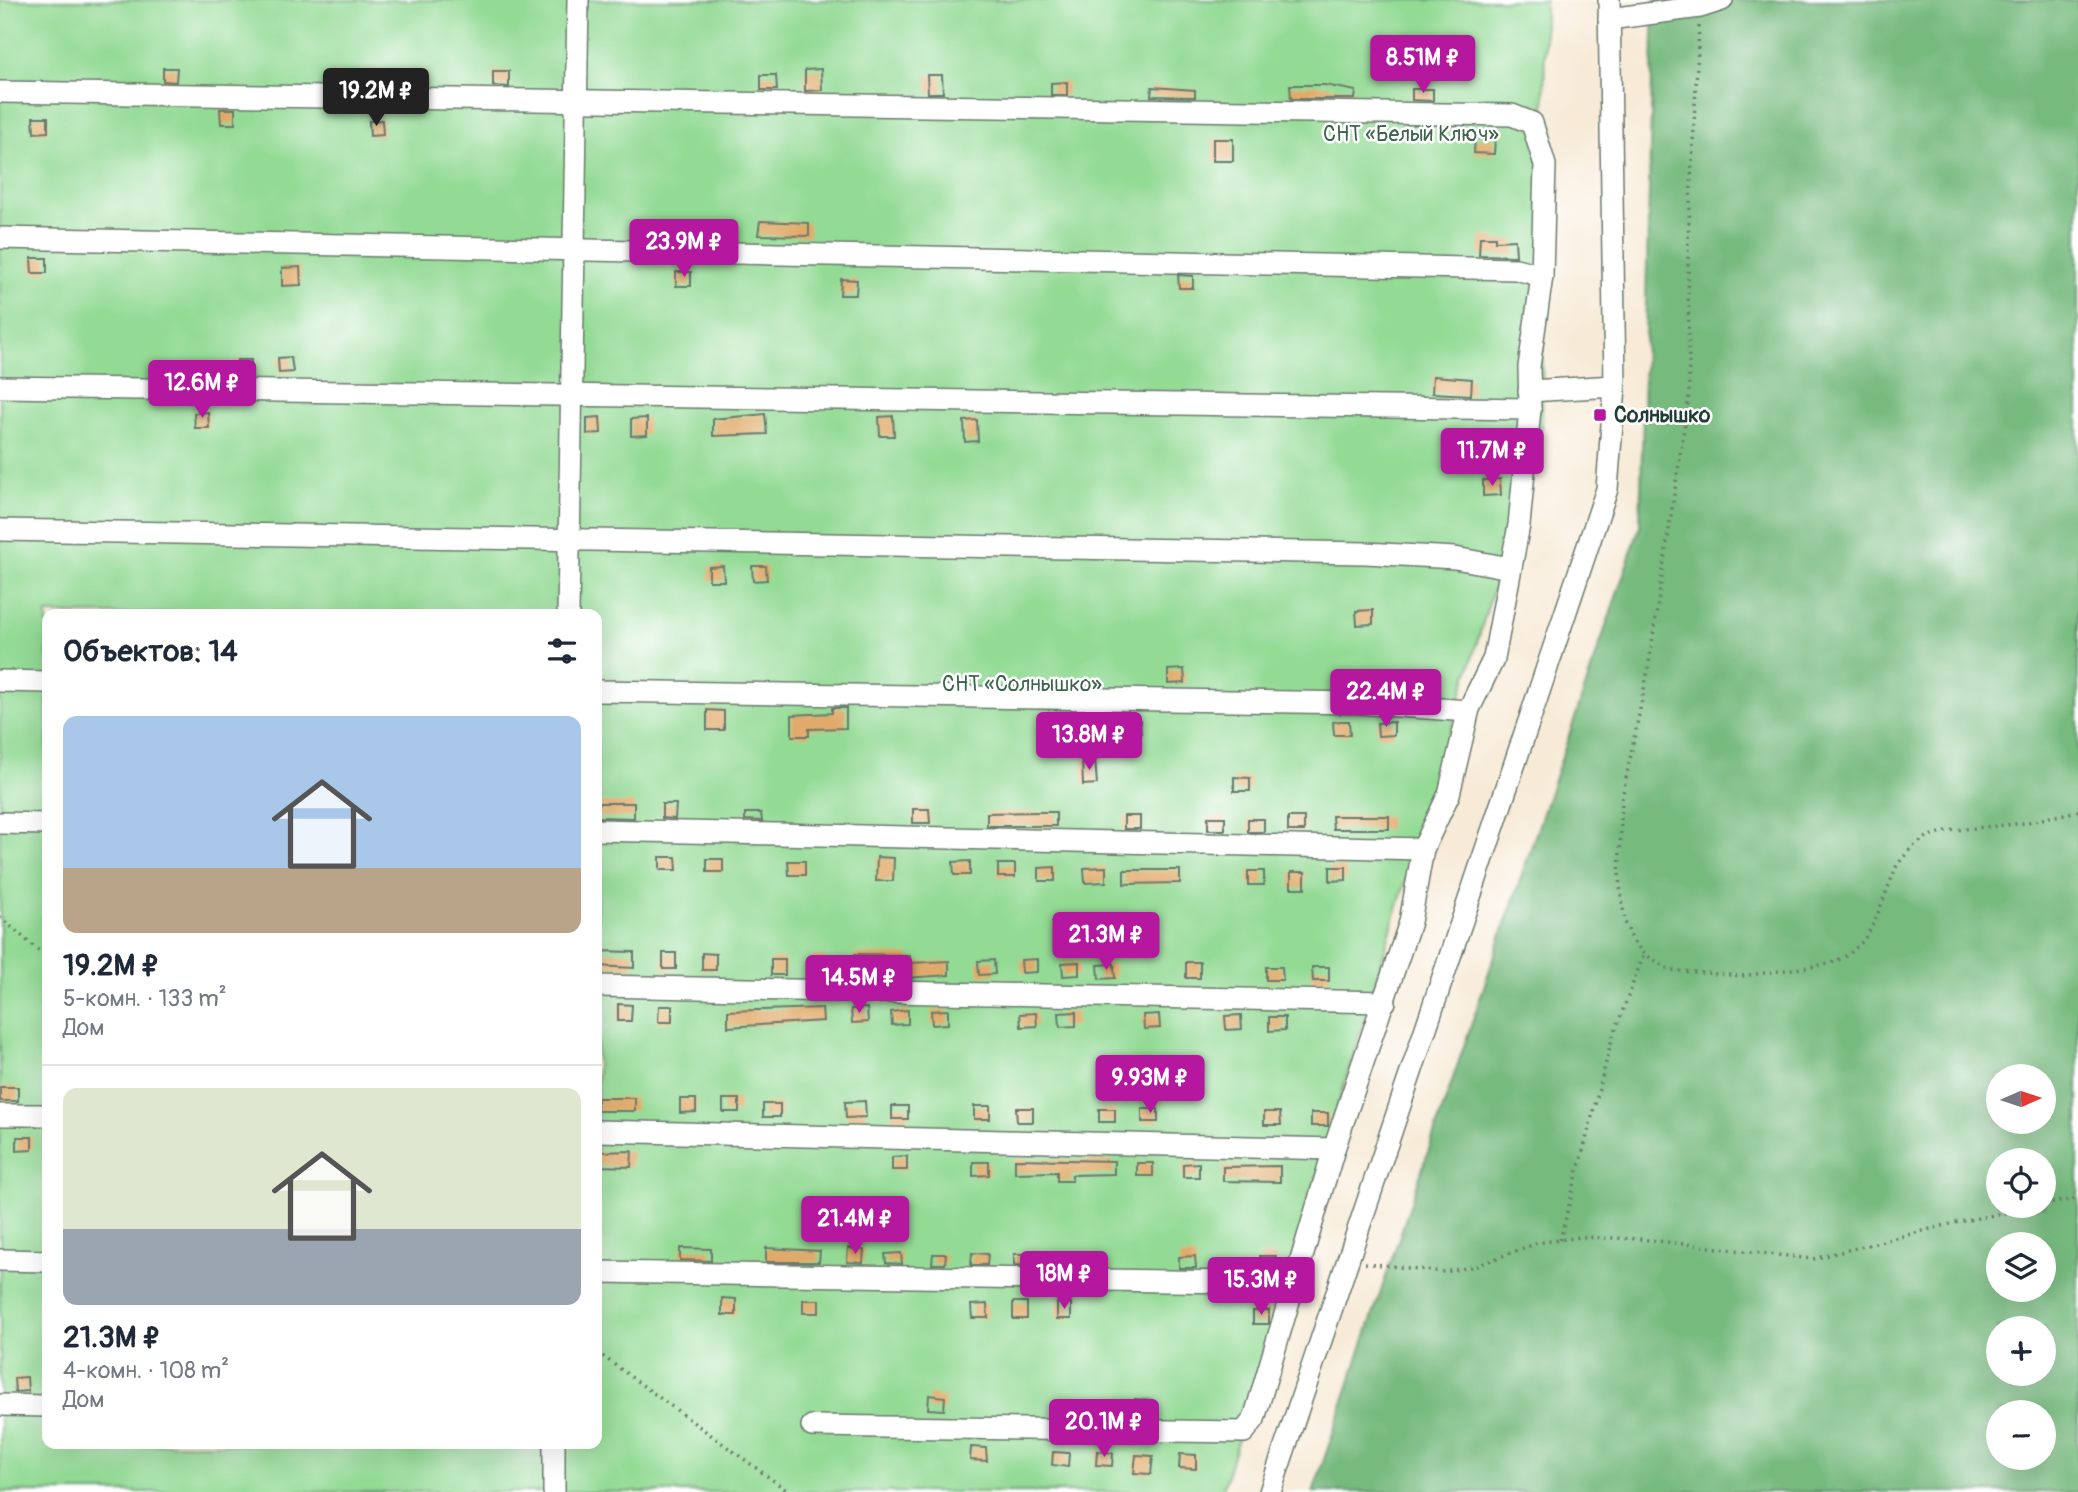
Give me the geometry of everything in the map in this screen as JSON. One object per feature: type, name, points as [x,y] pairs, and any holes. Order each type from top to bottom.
[{"type":"street","points":[[568,609],[575,247],[574,101],[578,0]]},
{"type":"street","points":[[1270,1492],[1345,1261],[1607,489],[1615,386],[1609,9],[1700,7],[1722,0]]},
{"type":"street","points":[[0,92],[1513,115],[1532,123],[1545,165],[1542,276],[1518,524],[1494,658],[1468,711],[1449,794],[1423,849],[1410,922],[1334,1149],[1254,1419],[1244,1432],[812,1426]]},
{"type":"street","points":[[0,238],[575,247],[1516,269],[1542,276]]},
{"type":"street","points":[[0,387],[572,395],[1529,400],[1615,386]]},
{"type":"street","points":[[0,530],[1366,553],[1455,558],[1510,568]]},
{"type":"street","points":[[0,681],[42,682]]},
{"type":"street","points":[[602,691],[1359,703],[1468,711]]},
{"type":"street","points":[[0,823],[42,824]]},
{"type":"street","points":[[602,830],[1423,849]]},
{"type":"street","points":[[602,986],[1385,1002]]},
{"type":"street","points":[[0,1115],[42,1115]]},
{"type":"street","points":[[602,1131],[1334,1149]]},
{"type":"street","points":[[0,1260],[42,1261]]},
{"type":"street","points":[[602,1272],[1294,1283]]},
{"type":"street","points":[[0,1405],[42,1406]]},
{"type":"street","points":[[554,1449],[554,1492]]},
{"type":"path","points":[[1700,7],[1688,242],[1689,395],[1648,670],[1622,797],[1619,878],[1625,922],[1633,941],[1644,954],[1671,970],[1742,976],[1830,964],[1848,955],[1863,941],[1874,923],[1897,865],[1912,847],[1927,837],[1946,831],[2024,823],[2078,811]]},
{"type":"path","points":[[0,917],[42,954]]},
{"type":"path","points":[[1560,1240],[1612,1039],[1644,954]]},
{"type":"path","points":[[1345,1261],[1444,1272],[1476,1266],[1537,1244],[1580,1237],[1640,1240],[1813,1259],[1954,1223],[2078,1198]]},
{"type":"path","points":[[602,1356],[789,1492]]},
{"type":"green space","name":"СНТ «Солнышко»","points":[[0,0],[1545,0],[1542,426],[1222,1492],[0,1492]]},
{"type":"green space","points":[[1654,0],[2078,0],[2078,1492],[1313,1492],[1640,526]]},
{"type":"building","points":[[163,68],[177,68],[176,82],[163,81]]},
{"type":"building","points":[[821,69],[822,90],[805,91],[805,70]]},
{"type":"building","points":[[385,70],[385,85],[372,85],[371,71]]},
{"type":"building","points":[[426,71],[427,85],[413,85],[413,72]]},
{"type":"building","points":[[493,71],[509,71],[509,87],[493,86]]},
{"type":"building","points":[[328,73],[341,73],[342,84],[328,84]]},
{"type":"building","points":[[761,75],[776,75],[777,90],[761,90]]},
{"type":"building","points":[[927,75],[942,75],[943,93],[928,93]]},
{"type":"building","points":[[1067,82],[1067,95],[1051,95],[1051,83]]},
{"type":"building","points":[[1290,85],[1325,85],[1356,91],[1355,99],[1291,99]]},
{"type":"building","points":[[1152,87],[1195,90],[1195,97],[1151,96]]},
{"type":"building","points":[[1412,89],[1433,89],[1433,101],[1412,100]]},
{"type":"building","points":[[220,109],[235,109],[235,124],[221,124]]},
{"type":"building","points":[[33,117],[48,117],[48,132],[34,133]]},
{"type":"building","points":[[382,120],[383,135],[370,136],[369,121]]},
{"type":"building","points":[[1475,138],[1495,139],[1494,154],[1474,153]]},
{"type":"building","points":[[1213,139],[1233,139],[1233,161],[1213,161]]},
{"type":"building","points":[[760,221],[809,223],[809,236],[758,235]]},
{"type":"building","points":[[1480,237],[1495,237],[1495,241],[1515,240],[1516,256],[1479,255]]},
{"type":"building","points":[[31,258],[47,258],[47,273],[32,273]]},
{"type":"building","points":[[300,267],[301,285],[282,286],[282,268]]},
{"type":"building","points":[[676,272],[691,272],[691,286],[676,286]]},
{"type":"building","points":[[1178,275],[1193,276],[1193,288],[1179,288]]},
{"type":"building","points":[[841,279],[857,280],[856,295],[840,295]]},
{"type":"building","points":[[291,357],[293,372],[279,373],[278,358]]},
{"type":"building","points":[[237,360],[251,360],[251,374],[237,374]]},
{"type":"building","points":[[1433,376],[1472,379],[1471,395],[1432,393]]},
{"type":"building","points":[[208,412],[209,428],[195,428],[194,413]]},
{"type":"building","points":[[765,414],[767,434],[713,436],[713,419]]},
{"type":"building","points":[[893,416],[894,436],[880,436],[879,417]]},
{"type":"building","points":[[600,417],[601,433],[587,434],[587,418]]},
{"type":"building","points":[[647,418],[647,435],[631,436],[631,419]]},
{"type":"building","points":[[977,420],[978,441],[965,442],[964,421]]},
{"type":"building","points":[[1500,479],[1501,495],[1483,496],[1483,480]]},
{"type":"building","points":[[723,566],[724,581],[709,581],[709,567]]},
{"type":"building","points":[[752,566],[766,566],[767,580],[753,581]]},
{"type":"building","points":[[1373,610],[1373,624],[1357,625],[1356,611]]},
{"type":"building","points":[[1184,669],[1185,683],[1168,684],[1168,670]]},
{"type":"building","points":[[832,708],[846,708],[846,728],[809,729],[809,736],[792,736],[792,715],[832,713]]},
{"type":"building","points":[[707,710],[724,711],[724,730],[707,730]]},
{"type":"building","points":[[1056,718],[1057,745],[1040,745],[1039,719]]},
{"type":"building","points":[[1140,720],[1141,734],[1125,734],[1124,721]]},
{"type":"building","points":[[1349,721],[1350,735],[1334,735],[1333,722]]},
{"type":"building","points":[[1394,722],[1394,735],[1378,736],[1377,723]]},
{"type":"building","points":[[1095,759],[1097,784],[1083,785],[1082,760]]},
{"type":"building","points":[[1234,777],[1250,778],[1250,791],[1234,791]]},
{"type":"building","points":[[602,803],[634,803],[634,818],[602,817]]},
{"type":"building","points":[[662,804],[676,804],[675,819],[662,818]]},
{"type":"building","points":[[913,809],[929,809],[930,823],[913,823]]},
{"type":"building","points":[[1056,812],[1056,826],[987,826],[987,813]]},
{"type":"building","points":[[745,813],[761,813],[762,821],[745,820]]},
{"type":"building","points":[[1124,816],[1140,816],[1140,829],[1124,829]]},
{"type":"building","points":[[1332,816],[1389,816],[1389,829],[1333,829]]},
{"type":"building","points":[[1208,817],[1225,817],[1225,830],[1208,830]]},
{"type":"building","points":[[1288,817],[1304,817],[1304,831],[1288,831]]},
{"type":"building","points":[[1248,819],[1264,819],[1264,832],[1248,832]]},
{"type":"building","points":[[660,857],[676,857],[677,870],[660,870]]},
{"type":"building","points":[[877,857],[894,858],[893,881],[876,881]]},
{"type":"building","points":[[707,859],[723,859],[723,872],[707,872]]},
{"type":"building","points":[[788,861],[805,861],[805,875],[789,875]]},
{"type":"building","points":[[970,861],[970,875],[954,875],[953,862]]},
{"type":"building","points":[[998,864],[1015,864],[1015,877],[998,877]]},
{"type":"building","points":[[1055,867],[1055,881],[1039,881],[1039,868]]},
{"type":"building","points":[[1106,867],[1106,882],[1085,883],[1084,868]]},
{"type":"building","points":[[1330,867],[1346,867],[1346,880],[1330,881]]},
{"type":"building","points":[[1124,870],[1180,870],[1180,883],[1124,884]]},
{"type":"building","points":[[1248,871],[1264,871],[1264,885],[1248,885]]},
{"type":"building","points":[[1291,872],[1305,872],[1305,888],[1291,888]]},
{"type":"building","points":[[602,951],[634,952],[634,968],[602,966]]},
{"type":"building","points":[[663,953],[676,953],[676,969],[663,969]]},
{"type":"building","points":[[702,953],[716,954],[716,970],[702,970]]},
{"type":"building","points":[[855,954],[910,955],[910,963],[949,961],[949,975],[891,979],[891,971],[855,970]]},
{"type":"building","points":[[813,956],[826,957],[826,973],[813,972]]},
{"type":"building","points":[[771,959],[785,959],[785,975],[771,975]]},
{"type":"building","points":[[1037,959],[1037,972],[1022,973],[1021,960]]},
{"type":"building","points":[[994,960],[995,974],[979,975],[978,961]]},
{"type":"building","points":[[1079,962],[1079,975],[1063,976],[1062,963]]},
{"type":"building","points":[[1186,962],[1200,962],[1200,978],[1186,978]]},
{"type":"building","points":[[1114,964],[1115,978],[1099,979],[1098,965]]},
{"type":"building","points":[[1266,967],[1282,967],[1283,980],[1266,980]]},
{"type":"building","points":[[1312,967],[1329,967],[1329,981],[1313,981]]},
{"type":"building","points":[[618,1004],[632,1005],[631,1021],[618,1021]]},
{"type":"building","points":[[659,1006],[672,1006],[672,1022],[658,1022]]},
{"type":"building","points":[[822,1008],[823,1021],[728,1027],[728,1011]]},
{"type":"building","points":[[867,1008],[868,1022],[852,1023],[851,1009]]},
{"type":"building","points":[[908,1010],[908,1024],[892,1025],[891,1012]]},
{"type":"building","points":[[948,1010],[948,1024],[932,1025],[931,1011]]},
{"type":"building","points":[[1076,1012],[1076,1026],[1060,1027],[1059,1013]]},
{"type":"building","points":[[1036,1013],[1037,1026],[1021,1027],[1020,1014]]},
{"type":"building","points":[[1159,1014],[1160,1028],[1144,1029],[1143,1015]]},
{"type":"building","points":[[1241,1015],[1242,1029],[1226,1030],[1225,1016]]},
{"type":"building","points":[[1269,1017],[1285,1017],[1285,1030],[1269,1031]]},
{"type":"building","points":[[0,1087],[18,1087],[18,1101],[0,1101]]},
{"type":"building","points":[[602,1098],[635,1098],[635,1111],[602,1111]]},
{"type":"building","points":[[680,1099],[696,1099],[696,1112],[680,1113]]},
{"type":"building","points":[[723,1099],[739,1099],[739,1112],[723,1112]]},
{"type":"building","points":[[865,1101],[866,1117],[846,1118],[845,1102]]},
{"type":"building","points":[[763,1104],[780,1104],[780,1117],[763,1117]]},
{"type":"building","points":[[892,1106],[908,1106],[908,1119],[892,1119]]},
{"type":"building","points":[[974,1106],[990,1106],[990,1119],[974,1119]]},
{"type":"building","points":[[1016,1108],[1033,1108],[1033,1122],[1017,1122]]},
{"type":"building","points":[[1099,1109],[1115,1109],[1115,1122],[1099,1122]]},
{"type":"building","points":[[1142,1109],[1158,1109],[1158,1122],[1142,1122]]},
{"type":"building","points":[[1264,1112],[1280,1112],[1281,1125],[1264,1125]]},
{"type":"building","points":[[1311,1113],[1328,1113],[1328,1126],[1311,1126]]},
{"type":"building","points":[[17,1137],[32,1137],[32,1150],[17,1151]]},
{"type":"building","points":[[632,1151],[631,1167],[602,1166],[602,1152]]},
{"type":"building","points":[[907,1156],[907,1170],[892,1170],[892,1157]]},
{"type":"building","points":[[1015,1159],[1114,1161],[1114,1174],[1072,1175],[1072,1181],[1057,1181],[1057,1172],[1015,1173]]},
{"type":"building","points":[[973,1162],[989,1162],[989,1175],[973,1176]]},
{"type":"building","points":[[1137,1163],[1153,1163],[1153,1176],[1137,1176]]},
{"type":"building","points":[[1199,1163],[1199,1177],[1183,1177],[1183,1164]]},
{"type":"building","points":[[1280,1166],[1280,1182],[1223,1181],[1223,1167]]},
{"type":"building","points":[[680,1248],[711,1249],[711,1261],[680,1260]]},
{"type":"building","points":[[766,1248],[820,1251],[819,1262],[766,1262]]},
{"type":"building","points":[[848,1248],[864,1250],[863,1263],[847,1262]]},
{"type":"building","points":[[901,1253],[902,1264],[886,1263],[885,1254]]},
{"type":"building","points":[[972,1253],[988,1254],[987,1265],[971,1265]]},
{"type":"building","points":[[933,1254],[946,1254],[945,1264],[932,1264]]},
{"type":"building","points":[[1014,1254],[1030,1254],[1030,1266],[1014,1265]]},
{"type":"building","points":[[1195,1256],[1196,1268],[1179,1268],[1179,1257]]},
{"type":"building","points":[[1260,1256],[1276,1256],[1276,1269],[1260,1269]]},
{"type":"building","points":[[1070,1257],[1070,1266],[1054,1266],[1054,1258]]},
{"type":"building","points":[[722,1298],[736,1299],[736,1315],[722,1315]]},
{"type":"building","points":[[803,1300],[819,1300],[819,1313],[803,1313]]},
{"type":"building","points":[[1013,1302],[1027,1302],[1027,1319],[1013,1319]]},
{"type":"building","points":[[1057,1303],[1071,1303],[1071,1319],[1057,1319]]},
{"type":"building","points":[[987,1304],[988,1318],[972,1318],[971,1305]]},
{"type":"building","points":[[1269,1310],[1269,1324],[1253,1324],[1253,1311]]},
{"type":"building","points":[[27,1377],[28,1391],[15,1392],[14,1378]]},
{"type":"building","points":[[929,1395],[945,1397],[944,1410],[928,1409]]},
{"type":"building","points":[[1135,1399],[1152,1400],[1151,1413],[1134,1412]]},
{"type":"building","points":[[1094,1402],[1111,1403],[1110,1416],[1094,1415]]},
{"type":"building","points":[[971,1447],[986,1448],[987,1461],[970,1460]]},
{"type":"building","points":[[1097,1451],[1113,1453],[1112,1466],[1096,1465]]},
{"type":"building","points":[[1053,1452],[1069,1453],[1068,1467],[1052,1465]]},
{"type":"building","points":[[1180,1454],[1196,1455],[1196,1469],[1179,1468]]},
{"type":"building","points":[[1136,1455],[1153,1456],[1151,1474],[1134,1473]]},
{"type":"place","name":"Солнышко","points":[[1600,415]]},
{"type":"park label","name":"СНТ «Белый Ключ»","points":[[1411,134]]}]
